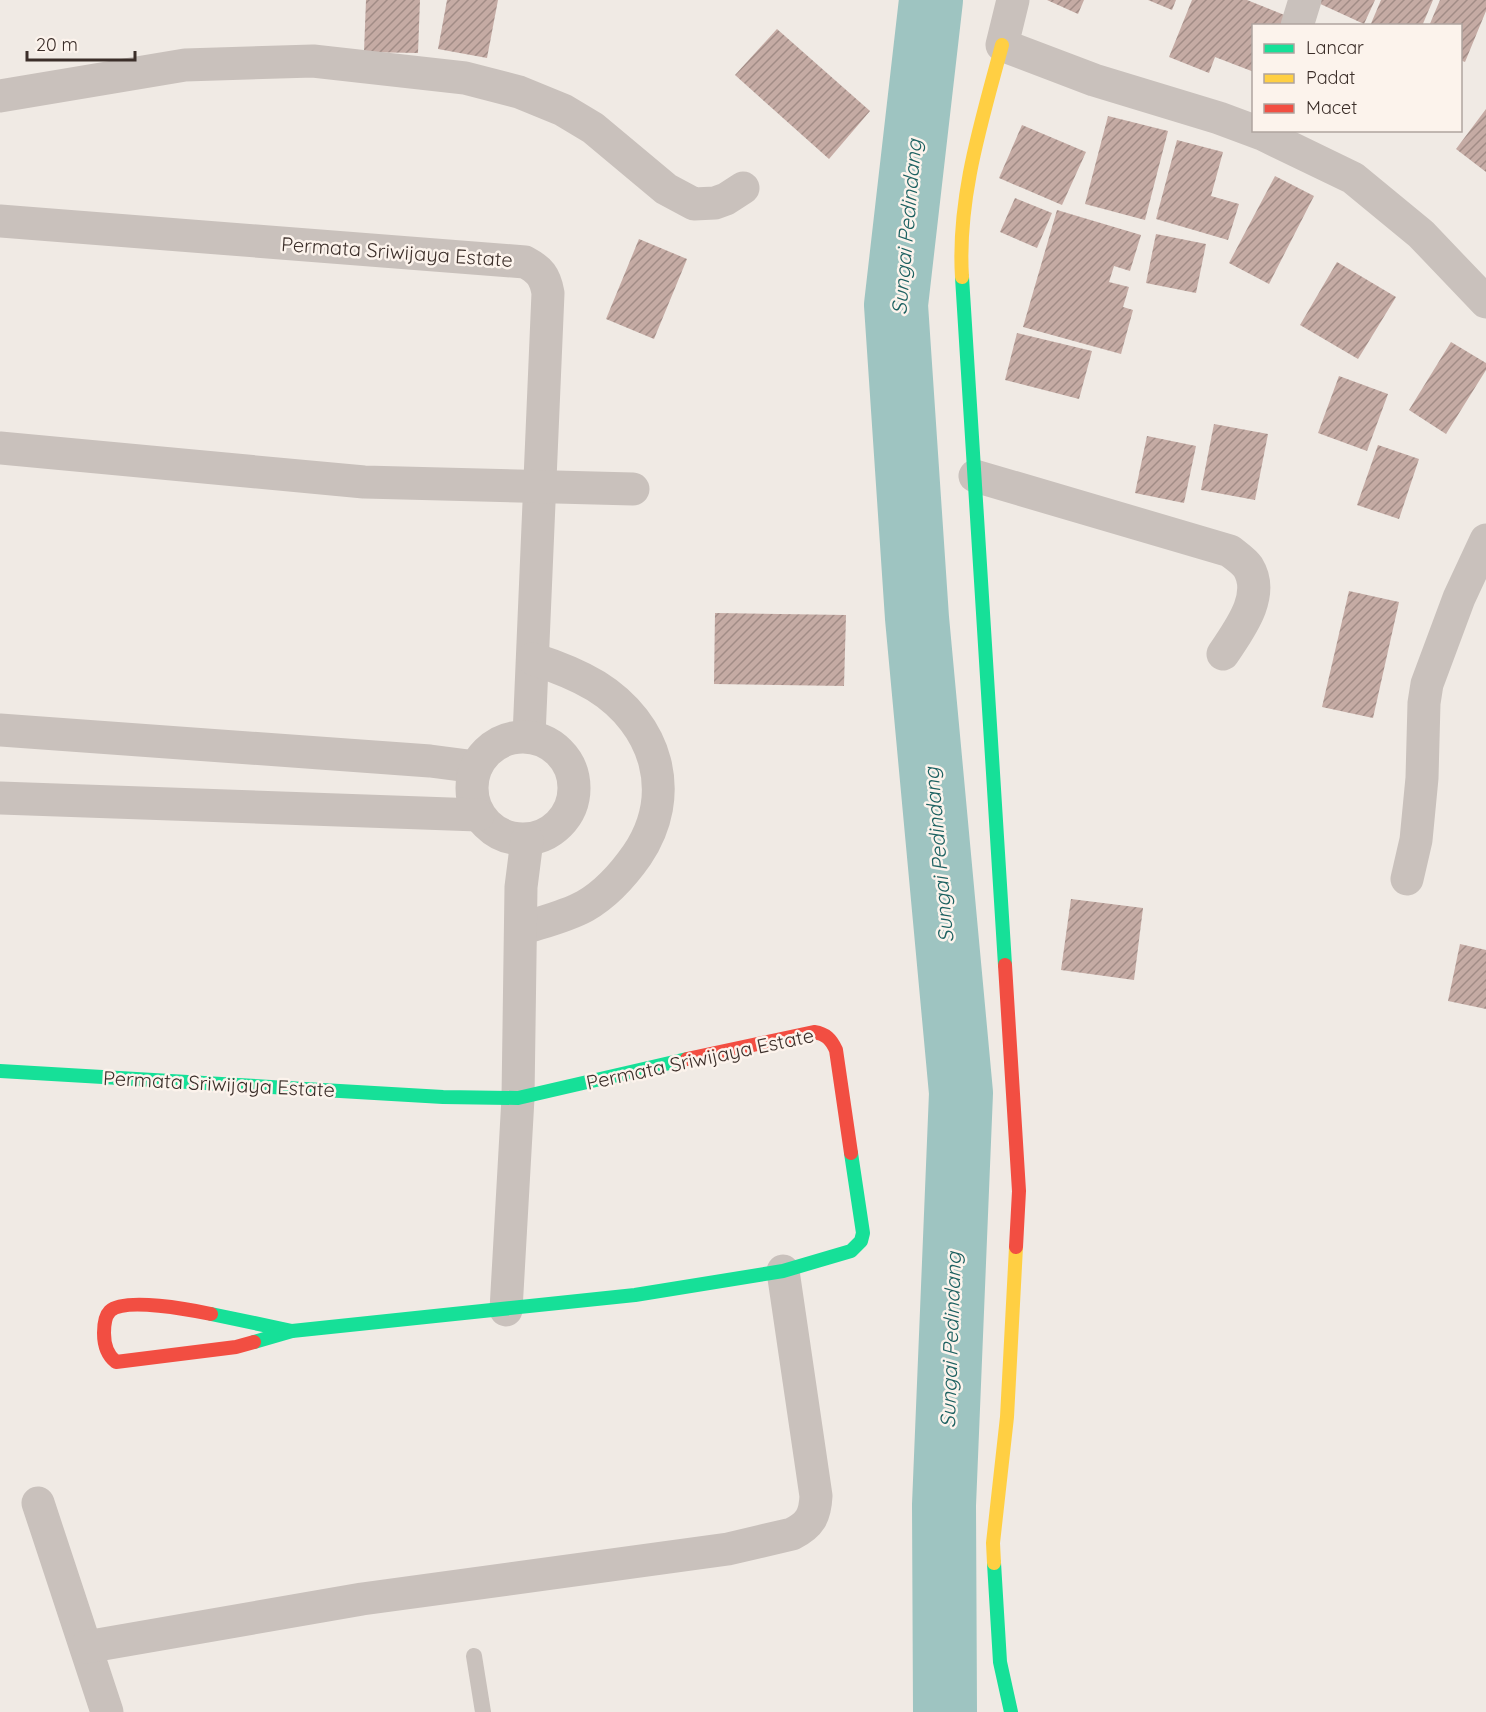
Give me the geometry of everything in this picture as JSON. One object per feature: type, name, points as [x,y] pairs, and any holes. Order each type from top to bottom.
[{"type":"street","points":[[1011,1712],[1000,1662],[993,1543],[1007,1417],[1019,1191],[960,247],[970,181],[1013,0]]},
{"type":"street","points":[[1298,24],[1305,0]]},
{"type":"street","points":[[1002,45],[1094,80],[1252,129]]},
{"type":"street","points":[[0,96],[185,65],[313,61],[465,78],[519,92],[563,110],[593,128],[666,189],[694,204],[715,203],[743,188]]},
{"type":"street","points":[[1262,132],[1353,178],[1421,234],[1486,302]]},
{"type":"street","name":"Permata Sriwijaya Estate","points":[[0,220],[525,262],[536,267],[543,274],[548,293],[529,736]]},
{"type":"street","points":[[0,448],[364,482],[633,489]]},
{"type":"street","points":[[975,476],[1230,551],[1248,567],[1253,589],[1244,622],[1223,654]]},
{"type":"street","points":[[1407,879],[1416,840],[1427,684],[1459,597],[1486,540]]},
{"type":"street","points":[[521,929],[560,917],[585,906],[607,891],[645,842],[656,815],[660,783],[651,752],[641,730],[629,713],[597,687],[565,670],[533,659]]},
{"type":"street","points":[[0,730],[430,761],[476,767]]},
{"type":"street","points":[[529,736],[550,743],[566,758],[574,778],[574,800],[564,819],[548,834],[527,840],[512,839],[498,833],[478,815],[472,798],[472,782],[476,767],[485,753],[498,743],[513,737],[529,736]]},
{"type":"street","points":[[0,798],[478,815]]},
{"type":"street","points":[[506,1310],[518,1098],[521,887],[527,840]]},
{"type":"street","name":"Permata Sriwijaya Estate","points":[[0,1071],[443,1098],[518,1098],[814,1032],[827,1036],[833,1042],[864,1233],[861,1241],[851,1251],[783,1271],[635,1295],[292,1331],[236,1347],[116,1362],[108,1356],[104,1336],[107,1316],[115,1307],[126,1305],[154,1306],[228,1316],[292,1331]]},
{"type":"street","points":[[86,1647],[362,1599],[728,1549],[801,1530],[813,1519],[816,1496],[783,1271]]},
{"type":"street","points":[[38,1503],[107,1712]]},
{"type":"lane","points":[[474,1656],[483,1712]]},
{"type":"building","points":[[366,0],[420,0],[418,53],[364,52]]},
{"type":"building","points":[[447,0],[498,0],[487,58],[438,49]]},
{"type":"building","points":[[1047,0],[1084,0],[1078,14]]},
{"type":"building","points":[[1148,0],[1176,0],[1172,10]]},
{"type":"building","points":[[1192,0],[1247,0],[1287,16],[1284,24],[1252,24],[1252,71],[1215,57],[1209,73],[1169,57]]},
{"type":"building","points":[[1316,0],[1375,0],[1364,24]]},
{"type":"building","points":[[1381,0],[1433,0],[1423,24],[1371,24]]},
{"type":"building","points":[[1440,0],[1486,0],[1486,11],[1465,62],[1462,61],[1462,24],[1430,24]]},
{"type":"building","points":[[777,29],[870,111],[829,159],[735,75]]},
{"type":"building","points":[[1486,109],[1486,172],[1456,149]]},
{"type":"building","points":[[1108,116],[1168,131],[1145,220],[1085,204]]},
{"type":"building","points":[[1022,125],[1086,152],[1062,205],[999,178]]},
{"type":"building","points":[[1177,140],[1223,152],[1211,196],[1239,204],[1228,240],[1156,219]]},
{"type":"building","points":[[1275,176],[1314,196],[1269,284],[1229,263]]},
{"type":"building","points":[[1015,198],[1052,213],[1037,248],[1000,232]]},
{"type":"building","points":[[1057,210],[1141,235],[1130,271],[1114,266],[1109,282],[1129,287],[1123,307],[1133,310],[1121,354],[1023,327]]},
{"type":"building","points":[[1156,234],[1206,244],[1196,293],[1146,283]]},
{"type":"building","points":[[639,239],[687,259],[654,339],[606,319]]},
{"type":"building","points":[[1337,262],[1396,297],[1358,359],[1300,325]]},
{"type":"building","points":[[1017,333],[1092,351],[1079,399],[1005,380]]},
{"type":"building","points":[[1451,342],[1486,363],[1486,370],[1446,434],[1409,410]]},
{"type":"building","points":[[1339,376],[1388,394],[1367,451],[1318,433]]},
{"type":"building","points":[[1214,424],[1268,434],[1255,500],[1201,490]]},
{"type":"building","points":[[1147,436],[1196,446],[1184,503],[1135,493]]},
{"type":"building","points":[[1378,445],[1419,459],[1399,519],[1357,505]]},
{"type":"building","points":[[1349,591],[1399,602],[1373,718],[1322,707]]},
{"type":"building","points":[[715,613],[846,615],[844,686],[714,684]]},
{"type":"building","points":[[1071,899],[1143,908],[1134,980],[1061,970]]},
{"type":"building","points":[[1460,944],[1486,950],[1486,1009],[1448,1001]]},
{"type":"waterway","name":"Sungai Pedindang","points":[[931,0],[896,305],[917,618],[961,1093],[944,1505],[945,1712]]},
{"type":"traffic: fast","points":[[962,277],[1005,965]]},
{"type":"traffic: fast","points":[[0,1071],[443,1097],[518,1098],[687,1059]]},
{"type":"traffic: fast","points":[[254,1342],[292,1331],[635,1295],[783,1271],[851,1251],[861,1241],[863,1233],[851,1153]]},
{"type":"traffic: fast","points":[[211,1314],[292,1331]]},
{"type":"traffic: fast","points":[[994,1563],[1000,1662],[1011,1712]]},
{"type":"traffic: slow","points":[[962,277],[961,247],[967,189],[979,131],[1002,45]]},
{"type":"traffic: slow","points":[[994,1563],[993,1543],[1007,1417],[1016,1247]]},
{"type":"traffic: jam","points":[[1005,965],[1019,1191],[1016,1247]]},
{"type":"traffic: jam","points":[[687,1059],[814,1032],[822,1034],[830,1040],[836,1050],[851,1153]]},
{"type":"traffic: jam","points":[[211,1314],[159,1306],[118,1307],[110,1311],[105,1321],[104,1337],[107,1349],[116,1362],[236,1347],[254,1342]]}]
